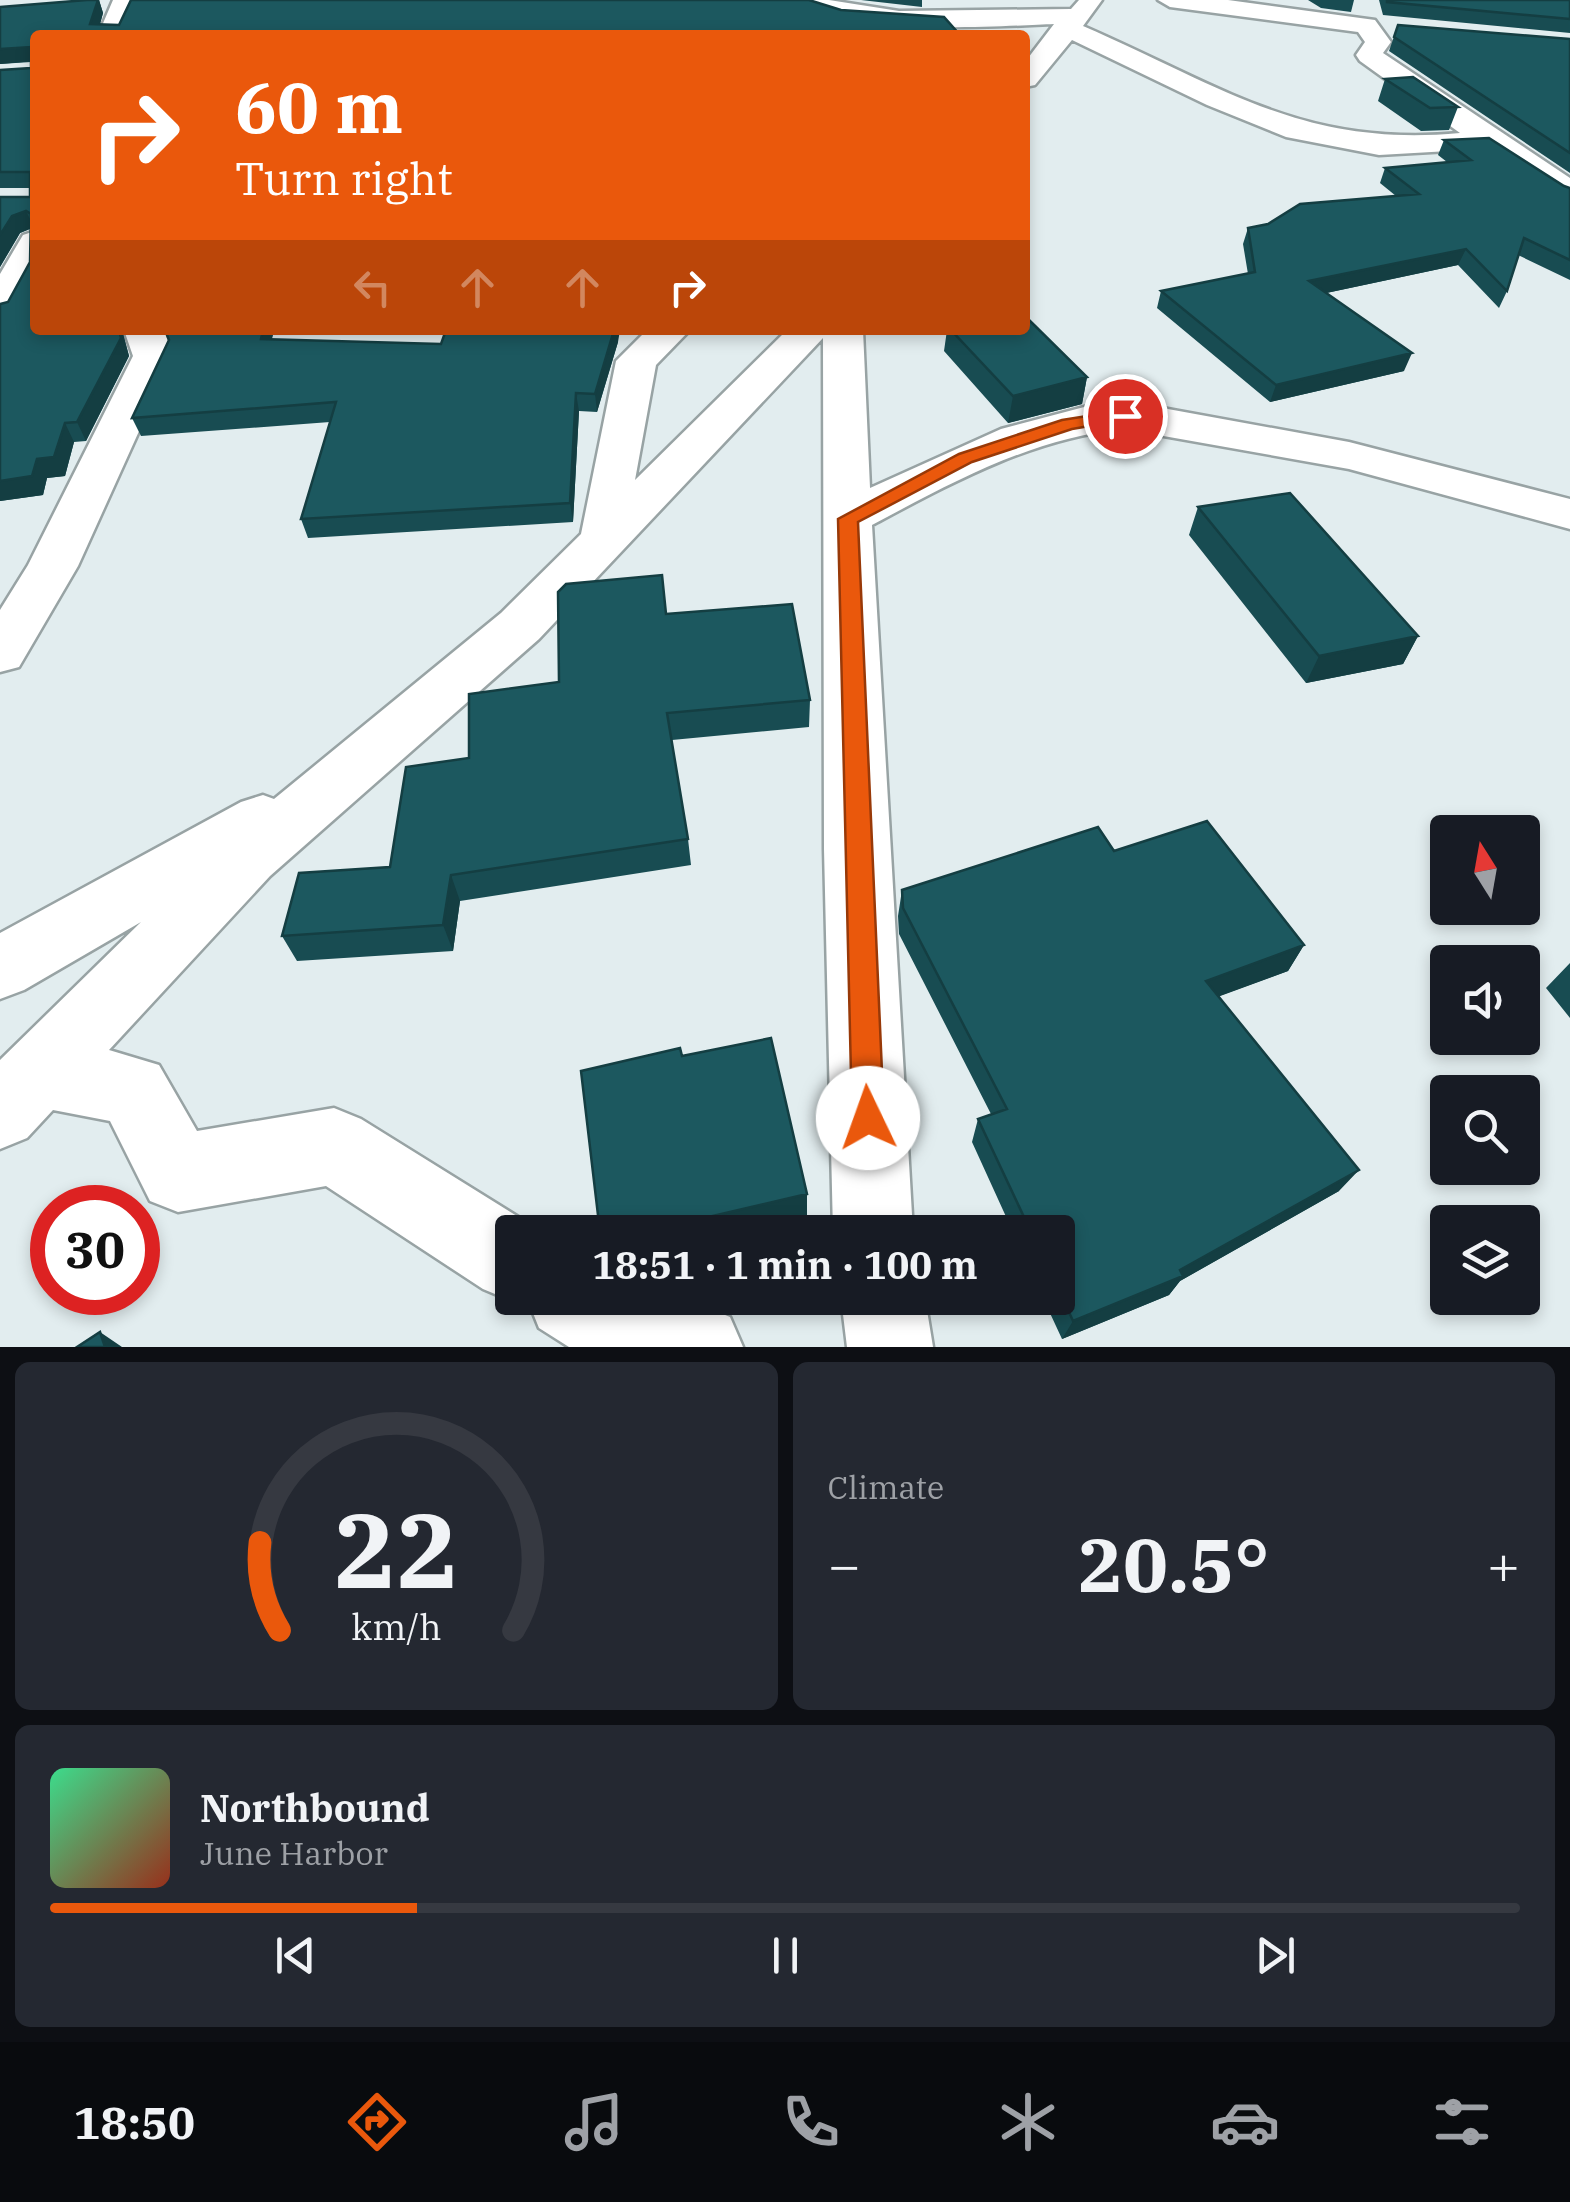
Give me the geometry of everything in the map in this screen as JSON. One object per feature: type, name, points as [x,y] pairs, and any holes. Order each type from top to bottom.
[{"type":"street","points":[[113,30],[125,0]]},
{"type":"street","points":[[806,0],[824,9],[872,15],[1077,14],[1139,58],[1191,88],[1302,130],[1379,146],[1494,140]]},
{"type":"street","points":[[1170,0],[1365,12],[1403,28]]},
{"type":"street","points":[[1365,12],[1378,42],[1369,55],[1405,84],[1570,192]]},
{"type":"street","points":[[1030,73],[1077,14]]},
{"type":"street","points":[[0,310],[30,252]]},
{"type":"street","points":[[0,332],[30,329]]},
{"type":"street","points":[[0,653],[53,566],[152,356],[146,335]]},
{"type":"street","points":[[605,541],[609,495],[636,362],[665,335]]},
{"type":"street","points":[[20,1092],[248,858],[520,626],[804,335]]},
{"type":"street","points":[[842,335],[856,849],[872,1215]]},
{"type":"street","points":[[848,519],[966,458],[1069,424],[1125,416],[1269,438],[1402,467],[1570,514]]},
{"type":"street","points":[[0,571],[53,566]]},
{"type":"street","points":[[0,968],[346,775]]},
{"type":"street","points":[[20,1092],[134,1090],[178,1173],[334,1146],[495,1249]]},
{"type":"street","points":[[596,1315],[619,1330],[700,1347]]},
{"type":"street","points":[[885,1315],[890,1347]]},
{"type":"building","points":[[98,0],[90,24],[119,25],[131,0],[809,0],[841,10],[944,17],[956,30],[30,30],[30,47],[0,49],[0,7]]},
{"type":"building","points":[[1570,0],[1570,19],[1387,2]]},
{"type":"building","points":[[1398,25],[1570,39],[1570,153],[1394,37]]},
{"type":"building","points":[[30,68],[30,172],[0,172],[0,70]]},
{"type":"building","points":[[1413,77],[1458,107],[1430,108],[1385,79]]},
{"type":"building","points":[[1489,138],[1570,188],[1570,260],[1524,238],[1507,291],[1466,249],[1309,281],[1412,353],[1276,385],[1161,291],[1255,272],[1248,228],[1268,224],[1300,204],[1419,194],[1385,168],[1471,160],[1444,140]]},
{"type":"building","points":[[0,197],[30,197],[30,213],[12,216],[0,235]]},
{"type":"building","points":[[30,262],[30,335],[121,338],[77,422],[65,423],[54,457],[37,459],[32,476],[0,481],[0,304],[8,302]]},
{"type":"building","points":[[1030,321],[1087,377],[1013,396],[956,335],[1030,335]]},
{"type":"building","points":[[167,335],[262,335],[261,339],[441,344],[444,335],[613,335],[595,394],[576,393],[570,503],[301,519],[336,402],[132,418],[169,340]]},
{"type":"building","points":[[1290,493],[1418,636],[1319,656],[1198,507]]},
{"type":"building","points":[[662,575],[666,614],[792,604],[810,700],[667,713],[688,839],[451,875],[443,925],[282,936],[299,873],[390,867],[406,767],[469,758],[469,694],[559,682],[558,592],[566,584]]},
{"type":"building","points":[[1207,821],[1304,945],[1206,981],[1359,1170],[1180,1270],[1183,1276],[1073,1321],[1075,1215],[1023,1215],[978,1119],[1007,1109],[903,908],[902,890],[1098,827],[1114,851]]},
{"type":"building","points":[[771,1038],[807,1194],[717,1215],[598,1215],[581,1071],[680,1048],[682,1056]]},
{"type":"building","points":[[100,1332],[105,1347],[77,1347]]},
{"type":"route","points":[[868,1118],[856,849],[848,519],[966,458],[1069,424],[1125,416]]}]
